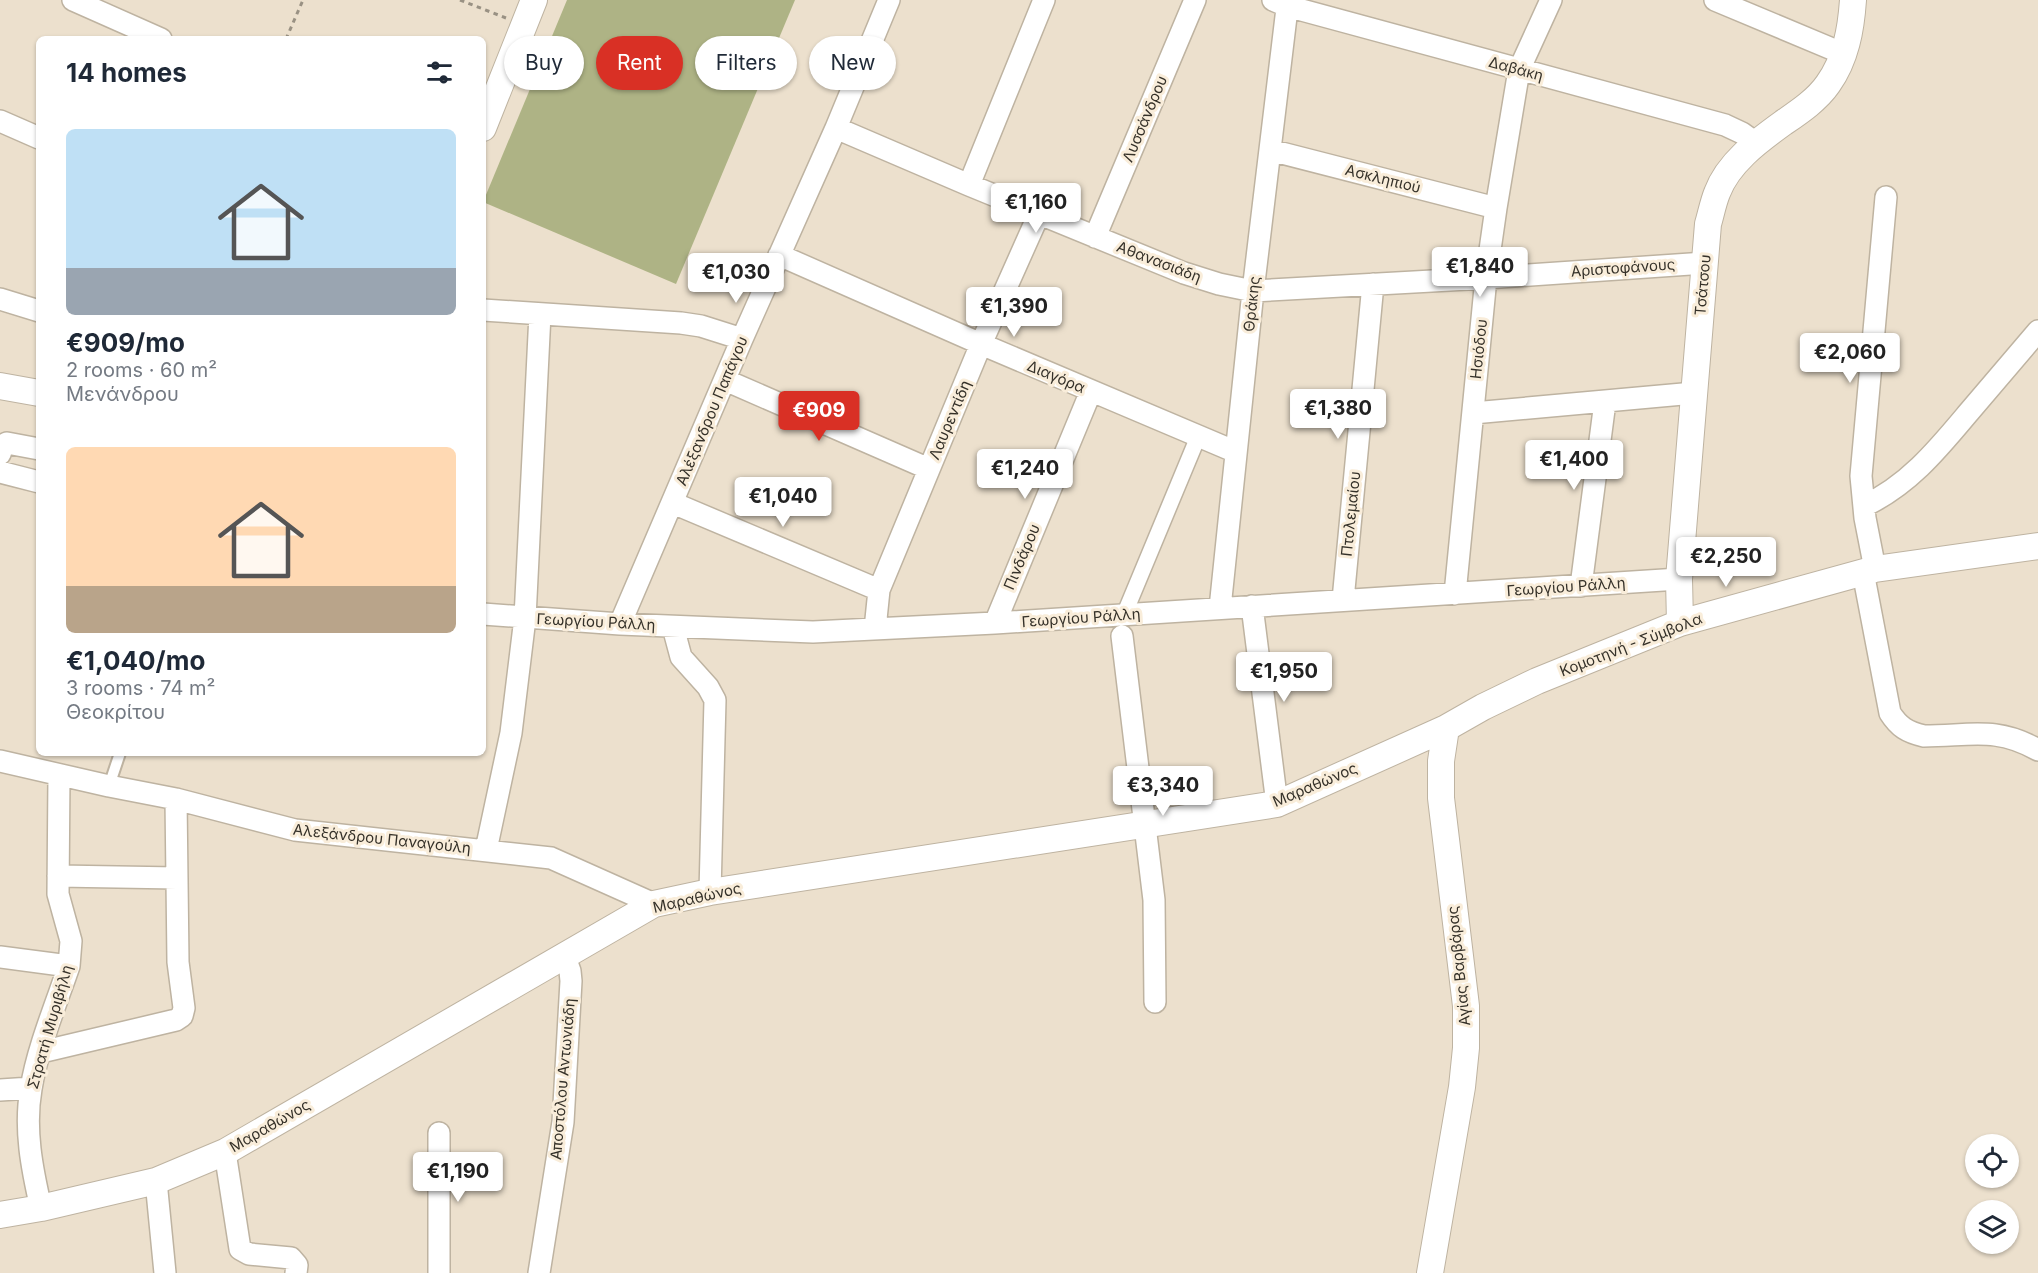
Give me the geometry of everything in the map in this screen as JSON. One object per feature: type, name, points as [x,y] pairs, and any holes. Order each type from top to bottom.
[{"type":"street","points":[[73,0],[154,36]]},
{"type":"street","points":[[486,120],[534,0]]},
{"type":"street","name":"Αλέξανδρου Παπάγου","points":[[620,624],[742,339],[836,128],[889,0]]},
{"type":"street","points":[[969,185],[1044,0]]},
{"type":"street","name":"Λυσσάνδρου","points":[[1095,237],[1195,0]]},
{"type":"street","name":"Ησιόδου","points":[[1455,594],[1486,278],[1496,208],[1519,70],[1551,0]]},
{"type":"street","points":[[1715,0],[1844,54]]},
{"type":"street","name":"Τσάτσου","points":[[1680,623],[1679,579],[1708,224],[1717,191],[1733,166],[1756,143],[1807,106],[1828,84],[1844,54],[1853,0]]},
{"type":"street","name":"Δαβάκη","points":[[1283,2],[1519,70],[1725,125],[1756,143]]},
{"type":"street","name":"Θράκης","points":[[1220,608],[1270,150],[1283,2]]},
{"type":"street","points":[[0,121],[36,137]]},
{"type":"street","name":"Αθανασιάδη","points":[[836,128],[1184,273],[1253,291]]},
{"type":"street","name":"Ασκληπιού","points":[[1270,150],[1496,208]]},
{"type":"street","points":[[1886,197],[1861,477],[1869,570],[1890,712],[1900,727],[1912,734],[1924,736],[2000,734],[2038,750]]},
{"type":"street","name":"Λαυρεντίδη","points":[[875,629],[879,590],[981,344],[1039,214]]},
{"type":"street","name":"Διαγόρα","points":[[779,255],[1236,452]]},
{"type":"street","name":"Αριστοφάνους","points":[[1253,291],[1705,263]]},
{"type":"street","name":"Πτολεμαίου","points":[[1343,600],[1373,284]]},
{"type":"street","points":[[0,299],[36,310]]},
{"type":"street","points":[[486,310],[690,324],[742,339]]},
{"type":"street","points":[[486,850],[511,734],[525,618],[540,314]]},
{"type":"street","points":[[1864,506],[1884,497],[1928,461],[2038,331]]},
{"type":"street","points":[[725,380],[929,469]]},
{"type":"street","points":[[0,386],[36,392]]},
{"type":"street","name":"Πινδάρου","points":[[994,624],[1092,391]]},
{"type":"street","points":[[1473,413],[1694,393]]},
{"type":"street","points":[[1581,586],[1605,402]]},
{"type":"street","points":[[1155,1002],[1154,900],[1123,625],[1198,437]]},
{"type":"street","points":[[0,454],[1,448],[7,442],[36,448]]},
{"type":"street","points":[[0,472],[36,481]]},
{"type":"street","points":[[673,503],[879,590]]},
{"type":"street","name":"Κομοτηνή - Σύμβολα","points":[[1446,728],[1537,681],[1680,623],[1869,570],[2038,546]]},
{"type":"street","name":"Γεωργίου Ράλλη","points":[[486,614],[620,624],[813,633],[994,624],[1123,625],[1220,608],[1679,579]]},
{"type":"street","points":[[1252,606],[1277,804]]},
{"type":"street","points":[[673,627],[681,657],[708,687],[714,699],[710,892]]},
{"type":"street","name":"Μαραθώνος","points":[[0,1215],[41,1208],[156,1181],[225,1152],[654,904],[710,892],[1277,804],[1446,728]]},
{"type":"street","name":"Αγίας Βαρβάρας","points":[[1430,1273],[1462,1087],[1466,1048],[1466,1006],[1441,798],[1446,728]]},
{"type":"street","name":"Αλεξάνδρου Παναγούλη","points":[[0,761],[176,799],[295,830],[551,858],[654,904]]},
{"type":"street","name":"Στρατή Μυριβήλη","points":[[41,1208],[29,1145],[28,1116],[31,1088],[69,966],[71,941],[58,898],[59,775]]},
{"type":"street","points":[[41,1052],[176,1020],[182,1016],[184,1008],[178,962],[176,799]]},
{"type":"street","points":[[58,876],[177,878]]},
{"type":"street","points":[[0,957],[69,966]]},
{"type":"street","name":"Αποστόλου Αντωνιάδη","points":[[539,1273],[562,1122],[571,981],[565,957]]},
{"type":"street","points":[[0,1090],[31,1088]]},
{"type":"street","points":[[439,1133],[439,1273]]},
{"type":"street","points":[[225,1152],[240,1249],[249,1254],[291,1258],[297,1265],[296,1273]]},
{"type":"street","points":[[156,1181],[165,1273]]},
{"type":"lane","points":[[109,786],[119,756]]},
{"type":"path","points":[[287,36],[303,0]]},
{"type":"path","points":[[460,0],[523,24]]},
{"type":"green space","points":[[567,0],[795,0],[780,36],[695,36],[695,90],[757,90],[676,284],[486,203],[486,195],[530,90],[584,90],[584,36],[552,36]]}]
